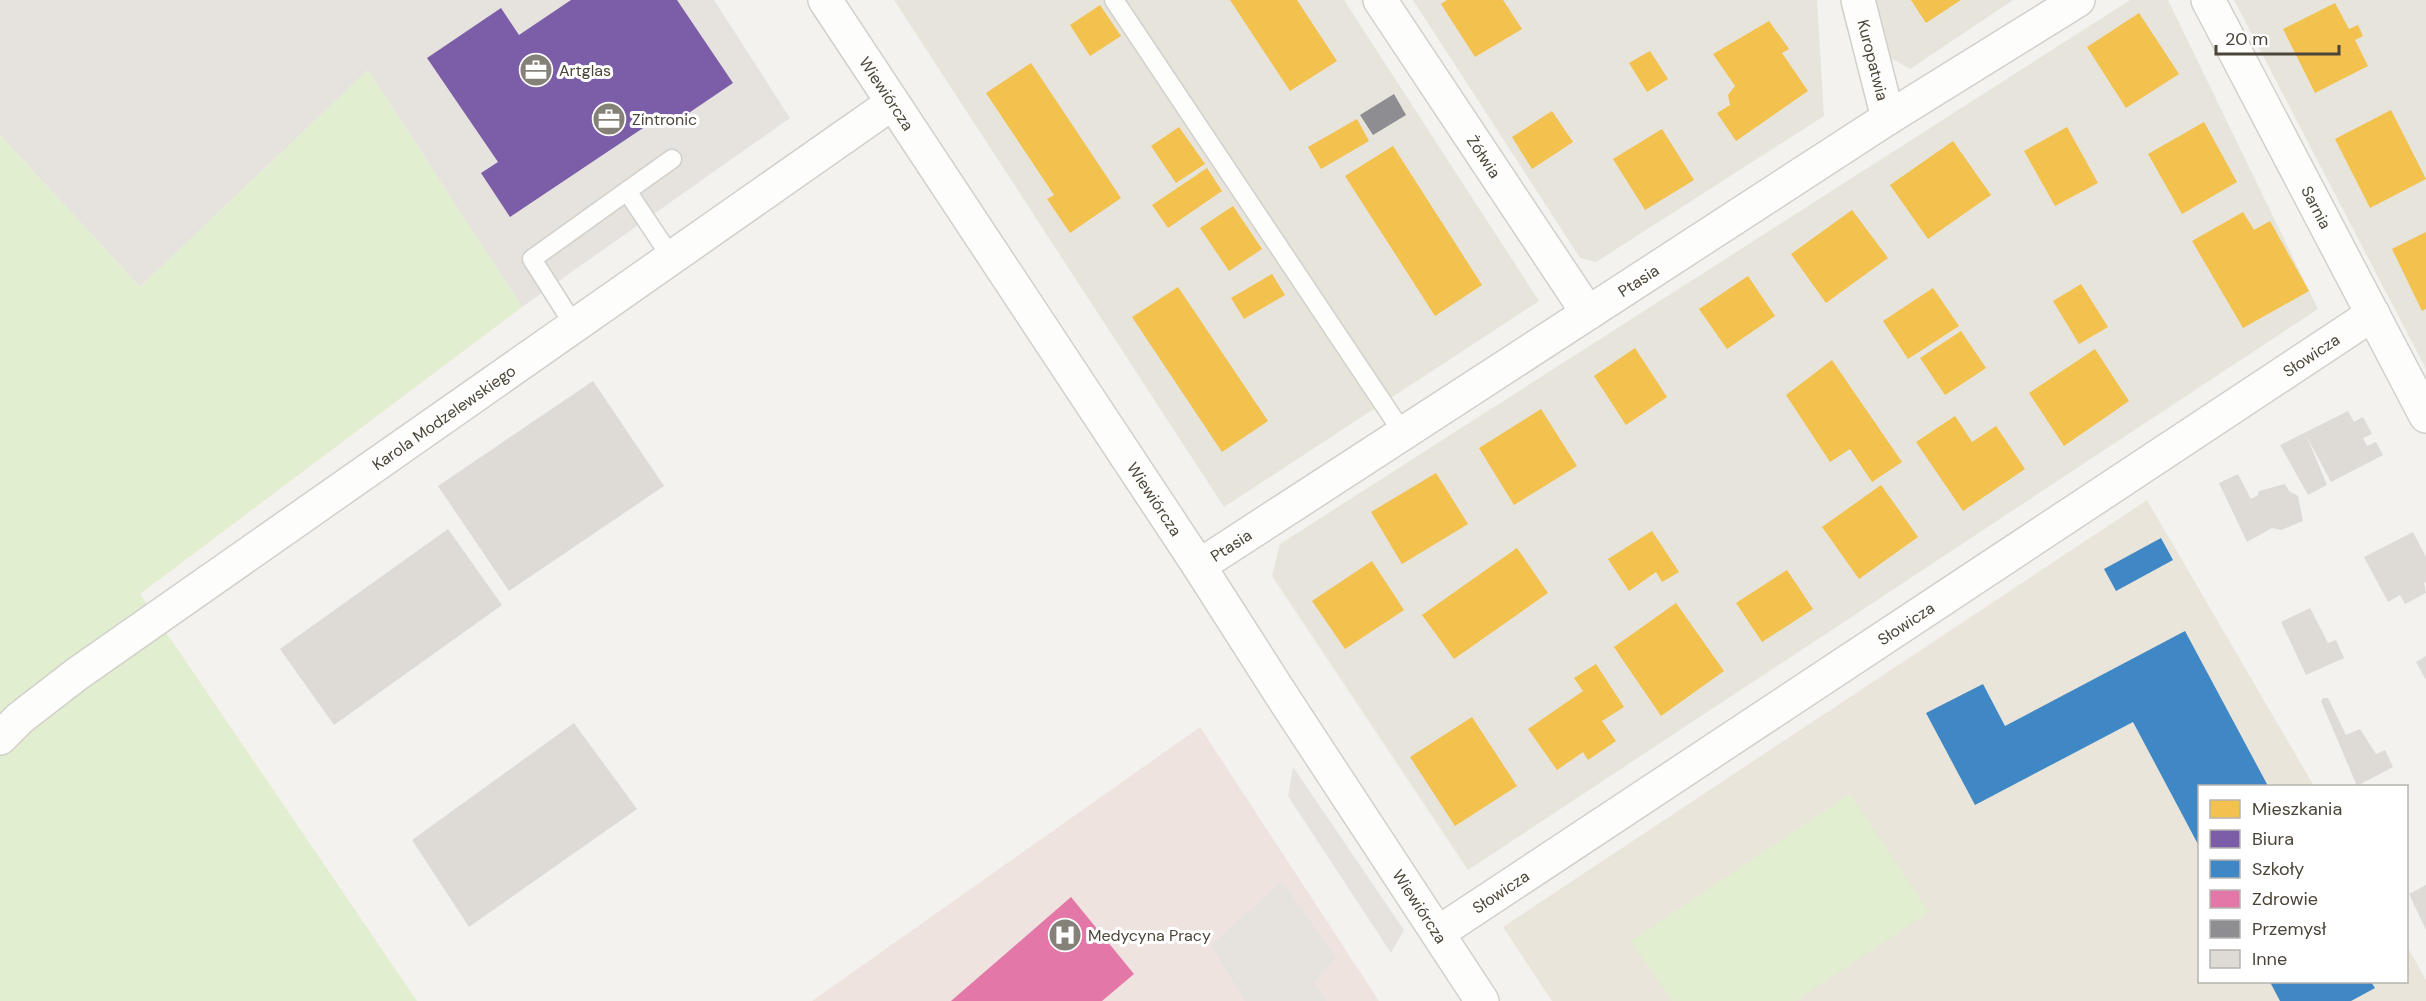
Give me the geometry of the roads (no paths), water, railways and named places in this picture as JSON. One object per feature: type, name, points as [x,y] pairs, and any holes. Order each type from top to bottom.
[{"type":"street","name":"Wiewiórcza","points":[[825,0],[891,104],[1199,566],[1482,1001]]},
{"type":"street","name":"Żółwia","points":[[1380,0],[1588,313]]},
{"type":"street","name":"Kuropatwia","points":[[1858,0],[1888,118]]},
{"type":"street","name":"Ptasia","points":[[1199,566],[1888,118],[2078,0]]},
{"type":"street","name":"Sarnia","points":[[2208,0],[2426,416]]},
{"type":"street","name":"Karola Modzelewskiego","points":[[0,738],[20,718],[77,674],[891,104]]},
{"type":"street","name":"Słowicza","points":[[1438,933],[2373,314]]},
{"type":"lane","points":[[1114,0],[1403,433]]},
{"type":"lane","points":[[574,325],[532,259],[672,159]]},
{"type":"lane","points":[[627,190],[671,257]]},
{"type":"place","name":"Artglas","points":[[536,70]]},
{"type":"place","name":"Zintronic","points":[[609,119]]},
{"type":"place","name":"Medycyna Pracy","points":[[1065,935]]}]
